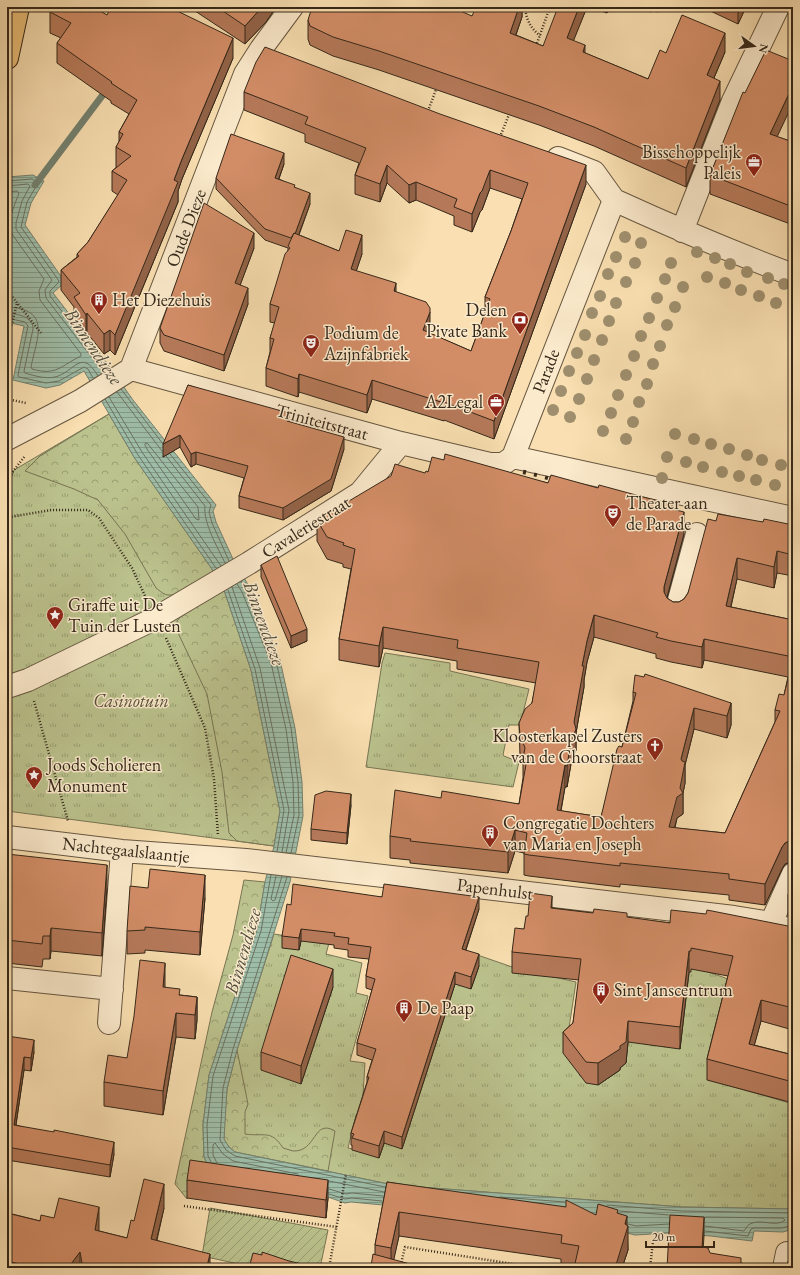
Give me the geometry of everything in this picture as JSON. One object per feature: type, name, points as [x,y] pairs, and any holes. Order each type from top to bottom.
[{"type":"main road","points":[[7,58],[18,7]]},
{"type":"street","name":"Oude Dieze","points":[[125,373],[245,74],[261,49],[292,7]]},
{"type":"street","points":[[682,231],[734,101],[778,7]]},
{"type":"street","points":[[261,49],[282,57]]},
{"type":"street","points":[[536,150],[594,172],[614,200],[746,258],[793,275]]},
{"type":"street","name":"Parade","points":[[513,457],[614,200]]},
{"type":"street","points":[[7,439],[80,401],[125,373]]},
{"type":"street","name":"Triniteitstraat","points":[[125,373],[490,464],[503,464],[513,457]]},
{"type":"street","name":"Cavaleriestraat","points":[[156,618],[360,493],[401,443]]},
{"type":"street","points":[[513,457],[793,518]]},
{"type":"street","points":[[676,611],[697,534]]},
{"type":"street","points":[[7,687],[28,680],[156,618]]},
{"type":"street","name":"Nachtegaalslaantje","points":[[7,837],[122,851],[246,860]]},
{"type":"street","points":[[109,1022],[122,851]]},
{"type":"street","name":"Papenhulst","points":[[246,860],[734,917],[771,923],[793,931]]},
{"type":"street","points":[[771,923],[793,874]]},
{"type":"street","points":[[7,978],[112,989]]},
{"type":"path","points":[[525,7],[527,19],[532,29],[540,36]]},
{"type":"path","points":[[534,50],[550,7]]},
{"type":"path","points":[[428,110],[438,83]]},
{"type":"path","points":[[500,137],[512,107]]},
{"type":"path","points":[[7,290],[41,333]]},
{"type":"path","points":[[8,340],[17,303]]},
{"type":"path","points":[[7,504],[10,517],[7,539]]},
{"type":"path","points":[[10,517],[51,510],[88,510],[100,518],[132,568],[175,658],[205,728],[214,779],[219,858]]},
{"type":"path","points":[[28,680],[75,845]]},
{"type":"path","points":[[329,1268],[346,1174]]},
{"type":"path","points":[[184,1206],[336,1227]]},
{"type":"path","points":[[650,1268],[653,1241]]},
{"type":"path","points":[[400,1268],[405,1247],[539,1268]]},
{"type":"green space","name":"Casinotuin","points":[[109,414],[134,457],[274,846],[7,811],[7,490],[14,470]]},
{"type":"green space","points":[[109,414],[134,457],[214,572],[180,593],[167,595],[156,588],[125,534],[98,500],[74,489],[25,471],[40,456]]},
{"type":"green space","points":[[222,584],[251,670],[280,811],[274,846],[237,841],[229,833],[222,772],[207,694],[179,635],[177,621],[186,610]]},
{"type":"green space","points":[[385,653],[450,663],[450,671],[529,689],[520,725],[509,725],[503,755],[519,762],[513,787],[366,767],[382,663]]},
{"type":"green space","points":[[244,880],[265,882],[257,930],[209,1075],[203,1125],[204,1157],[216,1182],[190,1178],[187,1199],[175,1184],[212,1012],[233,935]]},
{"type":"green space","points":[[274,934],[329,943],[326,954],[362,963],[356,993],[368,996],[350,1061],[365,1063],[363,1095],[365,1098],[365,1112],[356,1115],[348,1148],[380,1155],[460,949],[518,969],[576,982],[565,1054],[577,1068],[580,1076],[598,1076],[619,1031],[665,1047],[683,963],[731,980],[710,1080],[793,1104],[793,1209],[682,1207],[393,1185],[245,1154],[227,1089],[237,1050]]},
{"type":"green space","points":[[237,1050],[248,1104],[245,1112],[245,1134],[271,1136],[279,1142],[283,1148],[293,1151],[301,1150],[307,1146],[318,1132],[323,1129],[328,1128],[335,1131],[328,1171],[235,1152],[229,1147],[224,1140],[227,1089]]},
{"type":"green space","points":[[210,1208],[328,1230],[320,1268],[257,1268],[202,1256]]},
{"type":"water","points":[[33,175],[44,181],[31,203],[25,225],[65,282],[53,293],[104,359],[133,400],[216,505],[213,511],[216,522],[233,559],[250,588],[280,660],[295,728],[302,782],[303,816],[290,882],[237,1050],[227,1089],[224,1139],[229,1147],[235,1152],[393,1185],[682,1207],[793,1209],[793,1229],[783,1232],[754,1231],[752,1241],[668,1233],[635,1235],[596,1225],[351,1202],[345,1203],[328,1197],[216,1182],[204,1157],[203,1125],[209,1075],[257,930],[265,882],[274,846],[280,811],[251,670],[222,584],[134,457],[84,371],[60,385],[46,388],[13,380],[24,326],[7,322],[7,177]]},
{"type":"building","points":[[52,7],[93,7],[107,15],[111,7],[169,7],[233,38],[182,159],[174,180],[178,182],[115,335],[110,330],[104,334],[87,313],[86,315],[74,297],[80,293],[61,270],[79,256],[77,254],[88,242],[127,180],[112,171],[131,156],[116,147],[123,134],[119,132],[137,100],[111,83],[112,82],[57,43],[71,23],[50,12]]},
{"type":"building","points":[[217,7],[262,7],[245,26]]},
{"type":"building","points":[[312,7],[451,7],[472,16],[476,7],[519,7],[510,33],[543,46],[558,7],[579,7],[567,38],[585,45],[583,52],[648,79],[660,50],[666,53],[682,15],[725,33],[707,75],[720,81],[686,168],[594,127],[539,106],[379,51],[333,37],[310,26],[308,20]]},
{"type":"building","points":[[265,47],[440,114],[586,165],[494,421],[444,402],[372,380],[367,395],[299,374],[298,379],[266,368],[274,339],[270,338],[279,307],[270,304],[285,254],[290,248],[288,246],[294,233],[339,251],[346,230],[362,235],[351,269],[396,283],[394,291],[426,302],[430,308],[430,312],[423,330],[471,351],[490,299],[485,297],[528,183],[490,170],[472,214],[454,207],[457,199],[416,182],[409,185],[387,165],[380,184],[355,175],[366,148],[305,124],[308,117],[244,92],[256,62]]},
{"type":"building","points":[[766,50],[793,61],[793,85],[770,134],[793,142],[793,207],[710,175],[743,92],[745,93]]},
{"type":"building","points":[[231,134],[284,153],[275,178],[295,185],[294,187],[310,193],[295,234],[294,233],[291,238],[265,229],[216,178]]},
{"type":"building","points":[[204,203],[254,233],[235,283],[248,288],[224,355],[164,335],[160,328]]},
{"type":"building","points":[[188,385],[289,413],[287,421],[344,437],[331,479],[283,508],[239,496],[248,466],[196,452],[191,454],[180,435],[163,444]]},
{"type":"building","points":[[445,454],[548,483],[551,475],[598,488],[599,485],[673,505],[672,509],[684,512],[664,587],[664,592],[667,598],[673,602],[679,602],[684,599],[688,593],[708,519],[716,521],[718,514],[763,522],[764,519],[793,525],[793,555],[777,551],[774,567],[737,558],[726,606],[793,620],[793,657],[704,639],[702,647],[671,641],[656,637],[658,633],[594,615],[582,666],[584,666],[574,722],[576,729],[571,742],[567,766],[565,765],[557,810],[601,817],[617,749],[619,746],[622,747],[636,693],[633,692],[635,675],[644,677],[645,674],[731,703],[727,716],[694,708],[681,759],[685,762],[680,788],[683,793],[677,797],[669,827],[725,833],[780,711],[775,710],[779,694],[784,695],[793,658],[793,841],[791,840],[785,843],[782,847],[765,884],[729,879],[729,874],[620,863],[620,866],[524,854],[527,833],[515,830],[508,852],[410,841],[411,839],[390,836],[395,790],[441,798],[442,791],[519,804],[527,759],[523,758],[525,748],[520,735],[519,723],[525,709],[532,703],[539,662],[457,648],[458,640],[383,627],[379,646],[339,639],[355,549],[327,537],[317,520],[391,476],[395,464],[425,473],[426,471],[428,472],[432,457],[444,460]]},
{"type":"building","points":[[277,556],[307,629],[291,636],[261,565]]},
{"type":"building","points":[[326,791],[351,794],[347,833],[311,829],[315,795]]},
{"type":"building","points":[[7,854],[107,865],[102,933],[51,928],[50,936],[43,936],[42,944],[7,940]]},
{"type":"building","points":[[150,869],[205,875],[200,932],[145,927],[145,930],[127,931],[130,886],[148,888]]},
{"type":"building","points":[[793,883],[793,897],[788,895]]},
{"type":"building","name":"De Paap","points":[[293,884],[382,897],[384,884],[479,897],[462,949],[479,954],[471,977],[455,972],[402,1137],[384,1131],[379,1146],[352,1138],[354,1134],[351,1133],[369,1077],[367,1077],[376,1049],[357,1043],[375,979],[366,976],[371,947],[348,944],[349,938],[334,936],[335,933],[301,929],[299,938],[282,936],[287,904],[291,905]]},
{"type":"building","points":[[530,893],[552,896],[551,908],[593,913],[594,909],[627,913],[627,917],[670,923],[671,910],[706,914],[707,910],[793,927],[793,1008],[761,1000],[749,1044],[793,1055],[793,1082],[707,1059],[733,956],[691,948],[691,951],[689,951],[680,1027],[628,1021],[626,1042],[620,1046],[620,1049],[598,1063],[586,1062],[563,1032],[573,1023],[581,959],[512,952],[515,928],[524,929],[526,916],[528,916]]},
{"type":"building","points":[[291,955],[333,969],[301,1066],[261,1052]]},
{"type":"building","points":[[140,960],[165,963],[163,987],[180,989],[179,995],[197,997],[195,1015],[176,1013],[163,1091],[104,1082],[108,1055],[127,1058],[134,1016]]},
{"type":"building","points":[[7,1036],[34,1040],[31,1058],[24,1057],[14,1125],[54,1132],[54,1130],[114,1142],[110,1165],[7,1147]]},
{"type":"building","points":[[190,1160],[328,1180],[326,1200],[187,1180]]},
{"type":"building","points":[[144,1179],[164,1184],[151,1239],[210,1254],[207,1266],[216,1268],[83,1268],[80,1252],[68,1268],[32,1268],[7,1261],[7,1213],[40,1221],[41,1215],[54,1218],[59,1198],[99,1207],[95,1230],[127,1238],[131,1220],[134,1221]]},
{"type":"building","points":[[387,1182],[566,1207],[566,1200],[596,1215],[598,1204],[618,1210],[617,1213],[627,1216],[625,1224],[628,1226],[615,1268],[574,1268],[579,1246],[561,1243],[562,1235],[399,1212],[391,1248],[375,1245]]},
{"type":"building","points":[[670,1215],[704,1217],[702,1247],[708,1248],[710,1253],[741,1258],[741,1263],[765,1268],[667,1268]]},
{"type":"building","points":[[262,1252],[289,1261],[319,1268],[249,1268],[253,1253],[262,1255]]},
{"type":"building","points":[[373,1254],[425,1268],[369,1268],[371,1266]]},
{"type":"building","points":[[793,1257],[793,1268],[787,1268],[788,1261]]},
{"type":"waterway","name":"Binnendieze","points":[[35,185],[108,88]]},
{"type":"railway","points":[[521,488],[525,470]]},
{"type":"railway","points":[[531,490],[536,473]]},
{"type":"railway","points":[[542,493],[547,476]]},
{"type":"place","name":"Bisschoppelijk Paleis","points":[[754,177]]},
{"type":"place","name":"Het Diezehuis","points":[[99,315]]},
{"type":"place","name":"Delen Pivate Bank","points":[[520,335]]},
{"type":"place","name":"Podium de Azijnfabriek","points":[[311,358]]},
{"type":"place","name":"A2Legal","points":[[496,417]]},
{"type":"place","name":"Theater aan de Parade","points":[[613,528]]},
{"type":"place","name":"Giraffe uit De Tuin der Lusten","points":[[55,630]]},
{"type":"place","name":"Kloosterkapel Zusters van de Choorstraat","points":[[655,761]]},
{"type":"place","name":"Joods Scholieren Monument","points":[[34,790]]},
{"type":"place","name":"Congregatie Dochters van Maria en Joseph","points":[[490,848]]},
{"type":"place","name":"Sint Janscentrum","points":[[601,1005]]},
{"type":"place","name":"De Paap","points":[[404,1023]]}]
